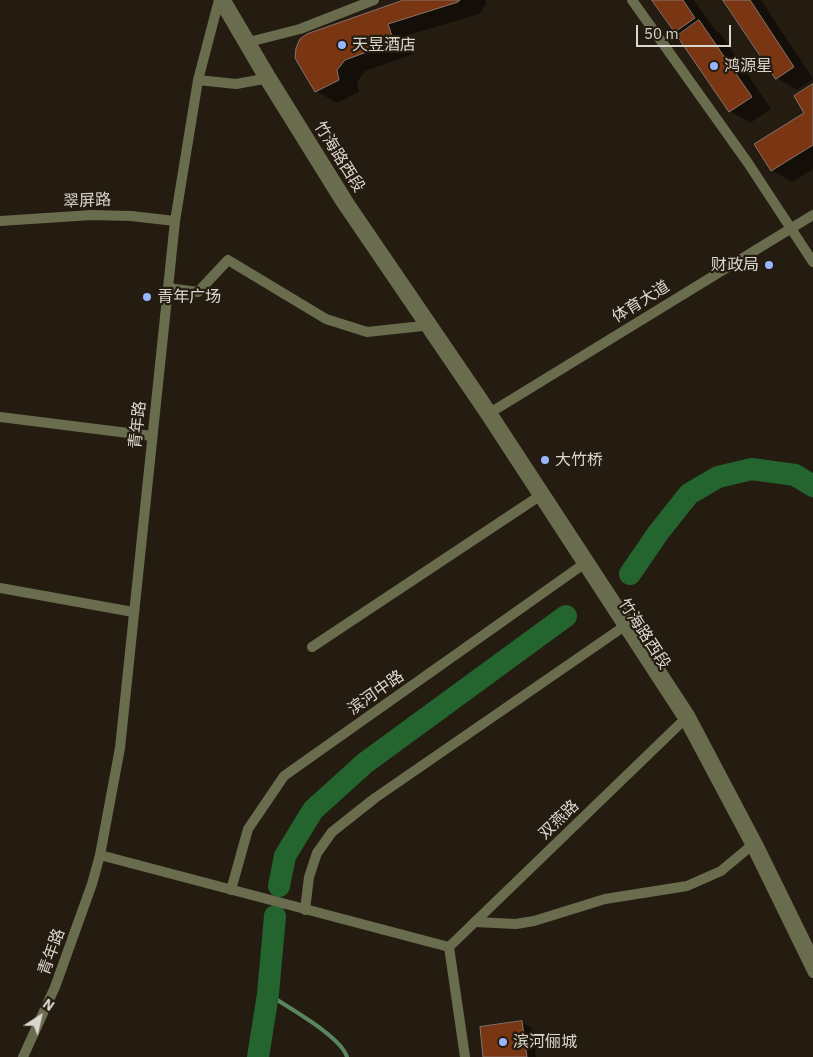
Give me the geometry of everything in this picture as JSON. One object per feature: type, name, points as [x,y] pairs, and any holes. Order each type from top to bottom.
[{"type":"street","points":[[247,42],[300,30],[374,0]]},
{"type":"street","points":[[632,0],[748,163],[813,262]]},
{"type":"street","name":"竹海路西段","points":[[221,1],[341,202],[489,414],[687,718],[813,956]]},
{"type":"street","name":"青年路","points":[[23,1057],[55,987],[92,884],[100,855],[120,748],[175,220],[198,80],[221,1]]},
{"type":"street","points":[[198,80],[236,84],[268,79]]},
{"type":"street","name":"翠屏路","points":[[0,221],[92,215],[175,220]]},
{"type":"street","name":"体育大道","points":[[489,414],[813,215]]},
{"type":"street","points":[[168,288],[198,292],[228,260],[326,319],[367,332],[429,326]]},
{"type":"street","points":[[0,417],[152,436]]},
{"type":"street","points":[[312,647],[542,494]]},
{"type":"street","name":"滨河中路","points":[[230,890],[248,829],[284,776],[586,563]]},
{"type":"street","points":[[0,588],[133,612]]},
{"type":"street","points":[[305,910],[309,877],[317,854],[332,832],[375,798],[626,625]]},
{"type":"street","name":"双燕路","points":[[450,947],[687,718]]},
{"type":"street","points":[[475,922],[516,924],[534,921],[605,899],[687,886],[721,871],[754,845]]},
{"type":"street","name":"竹海路西段","points":[[754,845],[813,973]]},
{"type":"street","points":[[100,855],[450,947],[465,1057]]},
{"type":"building","name":"天昱酒店","points":[[404,0],[460,0],[388,24],[394,42],[345,60],[337,70],[339,80],[315,92],[295,58],[296,48],[300,39],[307,34]]},
{"type":"building","name":"鸿源星","points":[[652,0],[683,0],[695,18],[675,32]]},
{"type":"building","name":"鸿源星","points":[[723,0],[750,0],[794,67],[776,79]]},
{"type":"building","name":"鸿源星","points":[[699,20],[752,97],[729,112],[677,36]]},
{"type":"building","name":"鸿源星","points":[[813,84],[813,145],[771,171],[754,144],[804,113],[794,96]]},
{"type":"building","name":"滨河俪城","points":[[522,1021],[527,1057],[483,1057],[480,1027]]},
{"type":"waterway","points":[[630,574],[658,533],[689,494],[718,477],[752,469],[795,475],[813,486]]},
{"type":"waterway","points":[[279,886],[285,856],[313,810],[365,763],[566,616]]},
{"type":"waterway","points":[[258,1057],[268,994],[275,916]]},
{"type":"waterway","points":[[268,994],[324,1031],[343,1049],[347,1057]]},
{"type":"place","name":"天昱酒店","points":[[342,45]]},
{"type":"place","name":"鸿源星","points":[[714,66]]},
{"type":"place","name":"财政局","points":[[769,265]]},
{"type":"place","name":"青年广场","points":[[147,297]]},
{"type":"place","name":"大竹桥","points":[[545,460]]},
{"type":"place","name":"滨河俪城","points":[[503,1042]]}]
